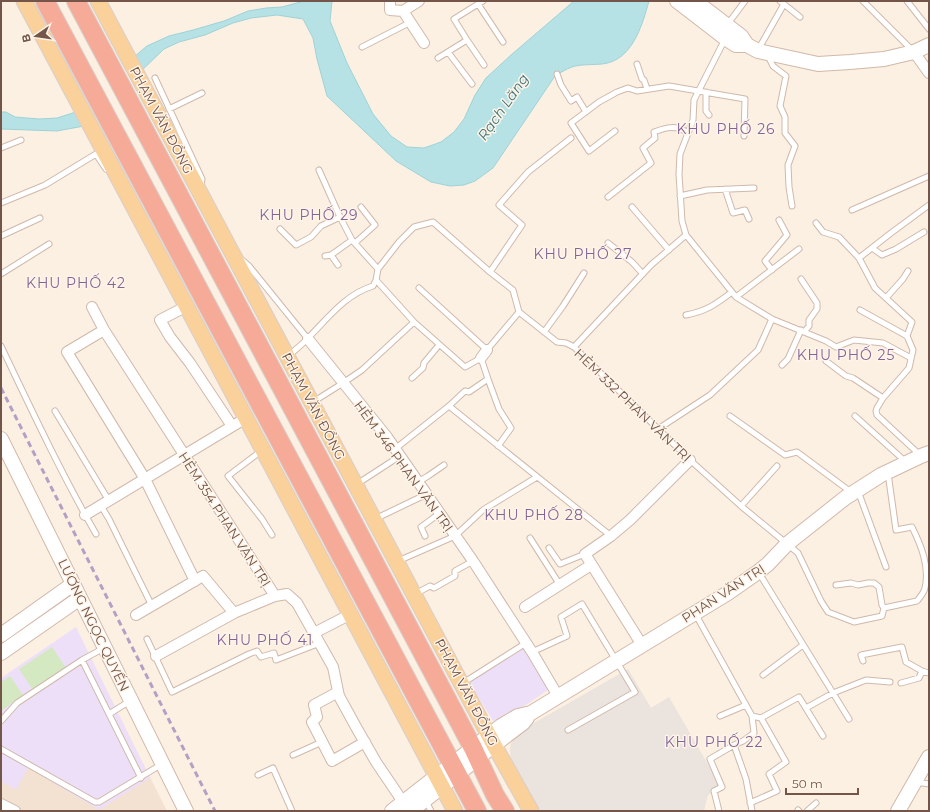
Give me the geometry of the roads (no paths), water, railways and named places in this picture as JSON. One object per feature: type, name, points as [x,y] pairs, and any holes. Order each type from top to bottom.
[{"type":"highway","points":[[45,1],[477,811]]},
{"type":"highway","name":"PHẠM VĂN ĐỒNG","points":[[78,6],[475,753],[495,795],[505,811]]},
{"type":"main road","points":[[24,1],[113,175],[187,306],[455,811]]},
{"type":"main road","name":"PHẠM VĂN ĐỒNG","points":[[99,1],[312,403],[531,811]]},
{"type":"main road","points":[[677,1],[726,32],[742,36],[757,49],[818,64],[884,58],[914,52],[929,45]]},
{"type":"main road","points":[[695,1],[726,32]]},
{"type":"main road","points":[[187,306],[204,298]]},
{"type":"main road","name":"LƯƠNG NGỌC QUYẾN","points":[[1,439],[163,764],[182,810]]},
{"type":"main road","name":"PHAN VĂN TRỊ","points":[[407,807],[492,740],[501,726],[518,716],[531,713],[728,593],[758,572],[787,544],[845,498],[881,475],[925,455]]},
{"type":"main road","points":[[1,635],[73,584]]},
{"type":"main road","points":[[1,653],[80,598]]},
{"type":"main road","points":[[364,640],[381,630]]},
{"type":"main road","points":[[898,811],[929,757]]},
{"type":"main road","name":"PHAN VĂN TRỊ","points":[[392,811],[407,807],[428,805],[440,781]]},
{"type":"street","points":[[390,1],[390,10],[403,11],[419,1]]},
{"type":"street","points":[[403,11],[424,43]]},
{"type":"street","points":[[914,52],[929,73]]},
{"type":"street","points":[[187,306],[160,320],[170,337],[190,363],[232,426]]},
{"type":"street","name":"HẺM 354 PHAN VĂN TRỊ","points":[[92,307],[104,330],[275,596],[287,594],[297,602],[333,667],[339,696],[365,742],[407,807]]},
{"type":"street","points":[[104,330],[67,352],[145,479],[195,581]]},
{"type":"street","name":"HẺM 346 PHAN VĂN TRỊ","points":[[308,339],[387,437],[427,494],[473,561],[532,652],[558,696]]},
{"type":"street","points":[[85,515],[246,418]]},
{"type":"street","points":[[642,645],[585,554],[611,536],[630,520],[690,460]]},
{"type":"street","points":[[525,607],[591,565]]},
{"type":"street","points":[[136,615],[203,576],[234,613]]},
{"type":"street","points":[[156,656],[234,613],[275,596]]},
{"type":"street","points":[[314,633],[351,614]]},
{"type":"street","points":[[338,692],[314,705],[317,717],[312,722],[332,761],[365,742]]},
{"type":"street","points":[[1,804],[15,811]]},
{"type":"lane","points":[[483,1],[454,19],[484,65]]},
{"type":"lane","points":[[745,1],[726,32],[694,100],[693,120],[680,154],[680,196],[682,221],[686,235],[736,297],[772,319],[826,341],[836,347],[854,340],[884,343],[911,358]]},
{"type":"lane","points":[[863,1],[914,52]]},
{"type":"lane","points":[[907,1],[929,29]]},
{"type":"lane","points":[[792,206],[788,166],[795,146],[784,133],[785,117],[780,106],[786,76],[773,66],[757,49],[782,3],[800,17]]},
{"type":"lane","points":[[478,4],[503,42]]},
{"type":"lane","points":[[362,47],[411,22]]},
{"type":"lane","points":[[438,58],[467,40]]},
{"type":"lane","points":[[448,52],[472,84]]},
{"type":"lane","points":[[637,64],[647,89]]},
{"type":"lane","points":[[557,74],[561,85],[571,101],[577,96],[586,112]]},
{"type":"lane","points":[[155,78],[202,179],[200,191]]},
{"type":"lane","points":[[615,131],[589,151],[571,123],[599,102],[617,92],[628,88],[637,91],[669,86],[745,99],[744,136]]},
{"type":"lane","points":[[706,92],[706,112],[709,115]]},
{"type":"lane","points":[[169,109],[202,93]]},
{"type":"lane","points":[[608,197],[651,163],[643,148],[656,138],[654,132],[665,128],[681,128],[688,133]]},
{"type":"lane","points":[[490,272],[522,225],[499,205],[528,172],[571,138]]},
{"type":"lane","points":[[1,148],[21,140]]},
{"type":"lane","points":[[1,203],[45,185],[96,154],[113,175]]},
{"type":"lane","points":[[319,170],[340,217],[354,241],[378,269]]},
{"type":"lane","points":[[852,210],[929,176]]},
{"type":"lane","points":[[680,196],[707,190],[754,188]]},
{"type":"lane","points":[[725,189],[733,213],[745,210],[748,219]]},
{"type":"lane","points":[[859,258],[929,205]]},
{"type":"lane","points":[[338,265],[328,255],[354,241],[375,224],[361,207]]},
{"type":"lane","points":[[632,207],[669,250]]},
{"type":"lane","points":[[280,229],[296,245],[311,238],[321,226],[340,217]]},
{"type":"lane","points":[[1,236],[40,218]]},
{"type":"lane","points":[[772,270],[765,261],[787,235],[779,220]]},
{"type":"lane","points":[[288,357],[308,339],[335,309],[363,289],[373,286],[378,269],[399,242],[414,227],[433,222],[513,290],[519,312],[484,354],[465,368],[414,322],[376,280]]},
{"type":"lane","points":[[816,223],[823,232],[838,237],[859,258],[875,288],[912,322],[907,336]]},
{"type":"lane","points":[[872,248],[882,255],[896,249],[924,232]]},
{"type":"lane","points":[[574,347],[651,265],[686,235]]},
{"type":"lane","points":[[608,243],[632,262],[643,274]]},
{"type":"lane","points":[[1,274],[49,244]]},
{"type":"lane","points":[[736,297],[798,249]]},
{"type":"lane","name":"HẺM 346 PHAN VĂN TRỊ","points":[[231,250],[249,266],[308,339]]},
{"type":"lane","points":[[886,298],[908,271]]},
{"type":"lane","points":[[544,332],[584,273]]},
{"type":"lane","points":[[782,365],[788,358],[803,331],[809,326],[809,320],[817,309],[817,303],[801,279]]},
{"type":"lane","points":[[419,288],[484,354],[488,379],[499,409],[511,428],[498,446]]},
{"type":"lane","points":[[686,315],[708,309],[732,292]]},
{"type":"lane","points":[[860,310],[907,336],[913,350],[909,368],[883,398],[876,411],[878,415],[925,455]]},
{"type":"lane","name":"HẺM 332 PHAN VĂN TRỊ","points":[[519,312],[557,342],[566,343],[574,347],[690,460],[741,506],[798,553],[821,601],[828,612],[854,622],[882,616],[884,608]]},
{"type":"lane","points":[[658,429],[710,396],[758,350],[772,319]]},
{"type":"lane","points":[[312,403],[362,370],[414,322]]},
{"type":"lane","points":[[412,378],[423,368],[424,363],[440,345]]},
{"type":"lane","points":[[1,346],[42,431],[96,534]]},
{"type":"lane","points":[[826,361],[846,376],[853,378],[883,398]]},
{"type":"lane","points":[[356,485],[397,452],[465,391],[469,392],[488,379]]},
{"type":"lane","points":[[449,406],[611,536]]},
{"type":"lane","points":[[55,411],[105,503],[109,519],[152,606]]},
{"type":"lane","points":[[730,416],[785,455],[797,452],[856,491],[886,567]]},
{"type":"lane","points":[[855,416],[872,428],[907,463]]},
{"type":"lane","points":[[263,449],[228,476],[262,518],[272,535]]},
{"type":"lane","points":[[418,482],[444,465]]},
{"type":"lane","points":[[741,506],[777,466]]},
{"type":"lane","points":[[836,585],[851,583],[858,585],[874,583],[878,587],[884,608],[917,601],[925,589],[927,571],[920,544],[912,527],[896,530],[888,472]]},
{"type":"lane","points":[[397,562],[455,536],[483,510],[537,477]]},
{"type":"lane","points":[[374,519],[427,494]]},
{"type":"lane","points":[[424,536],[421,527],[440,513]]},
{"type":"lane","points":[[530,538],[560,585]]},
{"type":"lane","points":[[549,548],[560,564],[585,554]]},
{"type":"lane","points":[[414,594],[430,586],[434,588],[455,576],[455,571],[473,561]]},
{"type":"lane","points":[[758,572],[849,719]]},
{"type":"lane","points":[[532,652],[567,636],[561,617],[582,604],[635,692],[568,730]]},
{"type":"lane","points":[[695,613],[752,716],[754,733],[743,741],[710,759],[722,787],[714,791],[719,811]]},
{"type":"lane","points":[[147,639],[172,692],[257,651],[261,657],[274,653],[276,660],[320,643]]},
{"type":"lane","points":[[462,684],[526,643]]},
{"type":"lane","points":[[764,675],[803,645]]},
{"type":"lane","points":[[863,662],[861,655],[902,646],[906,662],[922,671],[929,673]]},
{"type":"lane","points":[[1,721],[17,703],[82,660],[105,648]]},
{"type":"lane","points":[[82,660],[141,778]]},
{"type":"lane","points":[[901,683],[919,678],[922,671]]},
{"type":"lane","points":[[806,708],[833,693],[866,680],[890,682]]},
{"type":"lane","points":[[752,716],[761,718],[799,697],[823,736]]},
{"type":"lane","points":[[109,714],[131,701]]},
{"type":"lane","points":[[720,716],[746,705]]},
{"type":"lane","points":[[750,803],[777,791],[769,774],[786,762],[761,718]]},
{"type":"lane","points":[[293,755],[322,742]]},
{"type":"lane","points":[[734,745],[746,779],[752,811]]},
{"type":"lane","points":[[1,749],[95,802],[103,801],[163,764]]},
{"type":"lane","points":[[258,775],[273,768],[292,811]]},
{"type":"lane","points":[[914,782],[929,784]]},
{"type":"lane","points":[[807,811],[816,803]]},
{"type":"water","name":"Rạch Lăng","points":[[304,1],[332,1],[330,21],[347,63],[373,114],[391,136],[407,147],[424,148],[441,142],[454,132],[464,119],[475,95],[486,78],[574,1],[649,1],[643,21],[634,41],[621,56],[602,64],[575,66],[555,76],[493,168],[475,181],[464,185],[450,186],[431,182],[396,161],[327,96],[313,38],[303,19],[277,15],[251,18],[233,23],[205,35],[179,42],[164,49],[84,126],[57,131],[1,129],[1,112],[6,112],[15,117],[39,119],[57,118],[76,112],[147,46],[169,36],[224,21],[248,11],[282,7]]},
{"type":"railway","points":[[1,388],[215,811]]},
{"type":"district","name":"KHU PHỐ 26","points":[[726,129]]},
{"type":"district","name":"KHU PHỐ 29","points":[[309,215]]},
{"type":"district","name":"KHU PHỐ 27","points":[[583,254]]},
{"type":"district","name":"KHU PHỐ 42","points":[[76,283]]},
{"type":"district","name":"KHU PHỐ 25","points":[[846,355]]},
{"type":"district","name":"KHU PHỐ 28","points":[[534,515]]},
{"type":"district","name":"KHU PHỐ 41","points":[[265,640]]},
{"type":"district","name":"KHU PHỐ 22","points":[[714,742]]}]
